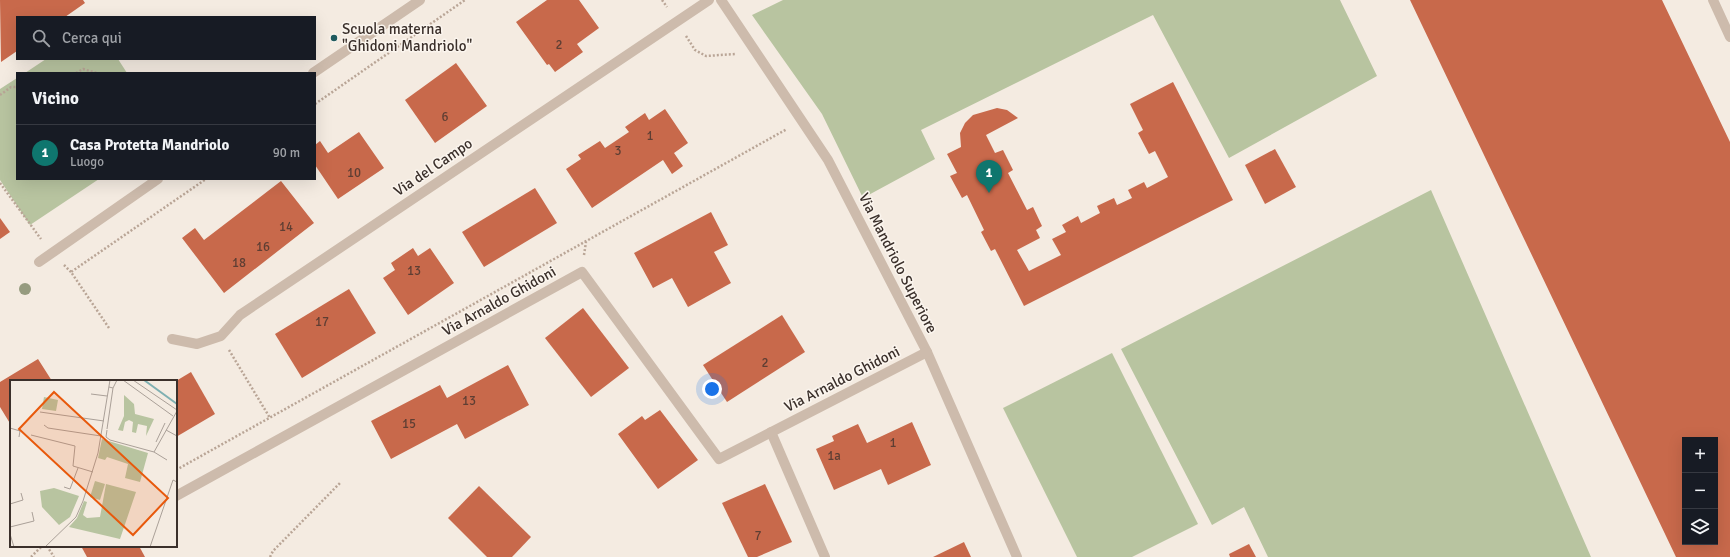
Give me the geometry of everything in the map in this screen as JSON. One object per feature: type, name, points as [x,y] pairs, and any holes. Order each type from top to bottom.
[{"type":"street","points":[[314,72],[420,0]]},
{"type":"street","name":"Via del Campo","points":[[172,339],[197,344],[221,336],[240,316],[709,0]]},
{"type":"street","name":"Via Mandriolo Superiore","points":[[721,0],[828,160],[927,352],[1017,557]]},
{"type":"street","points":[[1713,0],[1730,37]]},
{"type":"street","points":[[39,262],[157,180]]},
{"type":"street","name":"Via Arnaldo Ghidoni","points":[[177,495],[582,272],[719,458],[927,352]]},
{"type":"street","points":[[771,432],[825,557]]},
{"type":"path","points":[[316,103],[465,0]]},
{"type":"path","points":[[662,0],[695,50],[706,56],[734,52],[739,56]]},
{"type":"path","points":[[77,72],[83,68],[94,72]]},
{"type":"path","points":[[0,95],[11,87],[16,87]]},
{"type":"path","points":[[786,122],[793,133]]},
{"type":"path","points":[[177,469],[790,128]]},
{"type":"path","points":[[109,328],[71,272],[205,180]]},
{"type":"path","points":[[0,183],[52,254]]},
{"type":"path","points":[[221,336],[270,418]]},
{"type":"path","points":[[270,557],[273,551],[340,483]]},
{"type":"path","points":[[31,557],[41,547]]},
{"type":"path","points":[[48,547],[54,557]]},
{"type":"green space","points":[[783,0],[1340,0],[1377,76],[1229,158],[1153,15],[921,130],[935,159],[863,198],[822,114],[752,15]]},
{"type":"green space","points":[[44,60],[119,60],[126,72],[26,72]]},
{"type":"green space","points":[[16,79],[16,180],[98,180],[30,225],[0,180],[0,89]]},
{"type":"green space","points":[[1431,190],[1591,557],[1268,557],[1244,507],[1212,525],[1121,349]]},
{"type":"green space","points":[[1112,353],[1198,524],[1132,557],[1077,557],[1003,408]]},
{"type":"building","points":[[0,0],[83,0],[85,3],[66,16],[16,16],[16,52],[1,62]]},
{"type":"building","points":[[547,0],[579,0],[599,28],[577,44],[583,52],[555,72],[549,64],[547,65],[516,22]]},
{"type":"building","points":[[1410,0],[1662,0],[1730,142],[1730,557],[1676,557]]},
{"type":"building","points":[[456,63],[487,106],[435,143],[405,100]]},
{"type":"building","points":[[1173,82],[1233,200],[1024,306],[995,249],[991,251],[981,232],[984,230],[967,195],[962,198],[950,176],[957,173],[947,154],[961,147],[960,133],[965,123],[973,115],[997,108],[1007,110],[1018,118],[986,135],[995,153],[1003,150],[1013,170],[1008,173],[1027,210],[1033,207],[1042,226],[1036,230],[1040,238],[1017,250],[1029,271],[1061,255],[1052,239],[1066,232],[1062,225],[1078,216],[1081,223],[1100,213],[1097,206],[1114,198],[1117,205],[1132,198],[1128,190],[1144,182],[1147,188],[1168,177],[1155,151],[1149,154],[1138,133],[1143,130],[1130,104]]},
{"type":"building","points":[[665,109],[688,143],[674,153],[683,166],[672,174],[663,160],[592,208],[566,169],[581,159],[578,155],[600,141],[605,148],[629,132],[625,127],[645,113],[649,120]]},
{"type":"building","points":[[359,132],[384,168],[338,199],[316,166],[316,144],[320,141],[328,153]]},
{"type":"building","points":[[1275,149],[1296,187],[1265,204],[1245,165]]},
{"type":"building","points":[[281,181],[314,223],[224,293],[182,238],[195,228],[204,240]]},
{"type":"building","points":[[535,188],[557,223],[484,267],[462,232]]},
{"type":"building","points":[[711,212],[728,245],[714,252],[731,283],[688,307],[672,278],[653,288],[634,253]]},
{"type":"building","points":[[0,218],[10,232],[0,239]]},
{"type":"building","points":[[413,248],[418,256],[430,248],[454,283],[408,315],[383,278],[395,270],[391,263]]},
{"type":"building","points":[[349,289],[376,333],[302,378],[275,334]]},
{"type":"building","points":[[583,308],[629,368],[591,397],[545,338]]},
{"type":"building","points":[[782,315],[805,352],[727,402],[703,365]]},
{"type":"building","points":[[38,359],[51,380],[10,380],[10,423],[0,407],[0,382]]},
{"type":"building","points":[[508,365],[529,405],[465,439],[457,424],[391,459],[371,421],[440,385],[447,398]]},
{"type":"building","points":[[191,372],[215,414],[177,436],[177,380]]},
{"type":"building","points":[[660,410],[698,460],[658,489],[618,434],[642,416],[645,420]]},
{"type":"building","points":[[912,422],[931,465],[888,485],[881,469],[834,490],[816,449],[834,441],[832,436],[858,424],[867,443]]},
{"type":"building","points":[[765,484],[792,542],[757,557],[748,557],[722,503]]},
{"type":"building","points":[[479,486],[531,537],[512,557],[487,557],[448,518]]},
{"type":"building","points":[[964,542],[971,557],[933,557]]},
{"type":"building","points":[[1249,544],[1256,557],[1230,557],[1229,554]]},
{"type":"building","points":[[82,547],[140,547],[145,557],[87,557]]},
{"type":"place","name":"Scuola materna \"Ghidoni Mandriolo\"","points":[[334,38]]},
{"type":"place","name":"Casa Protetta Mandriolo","points":[[989,193]]}]
